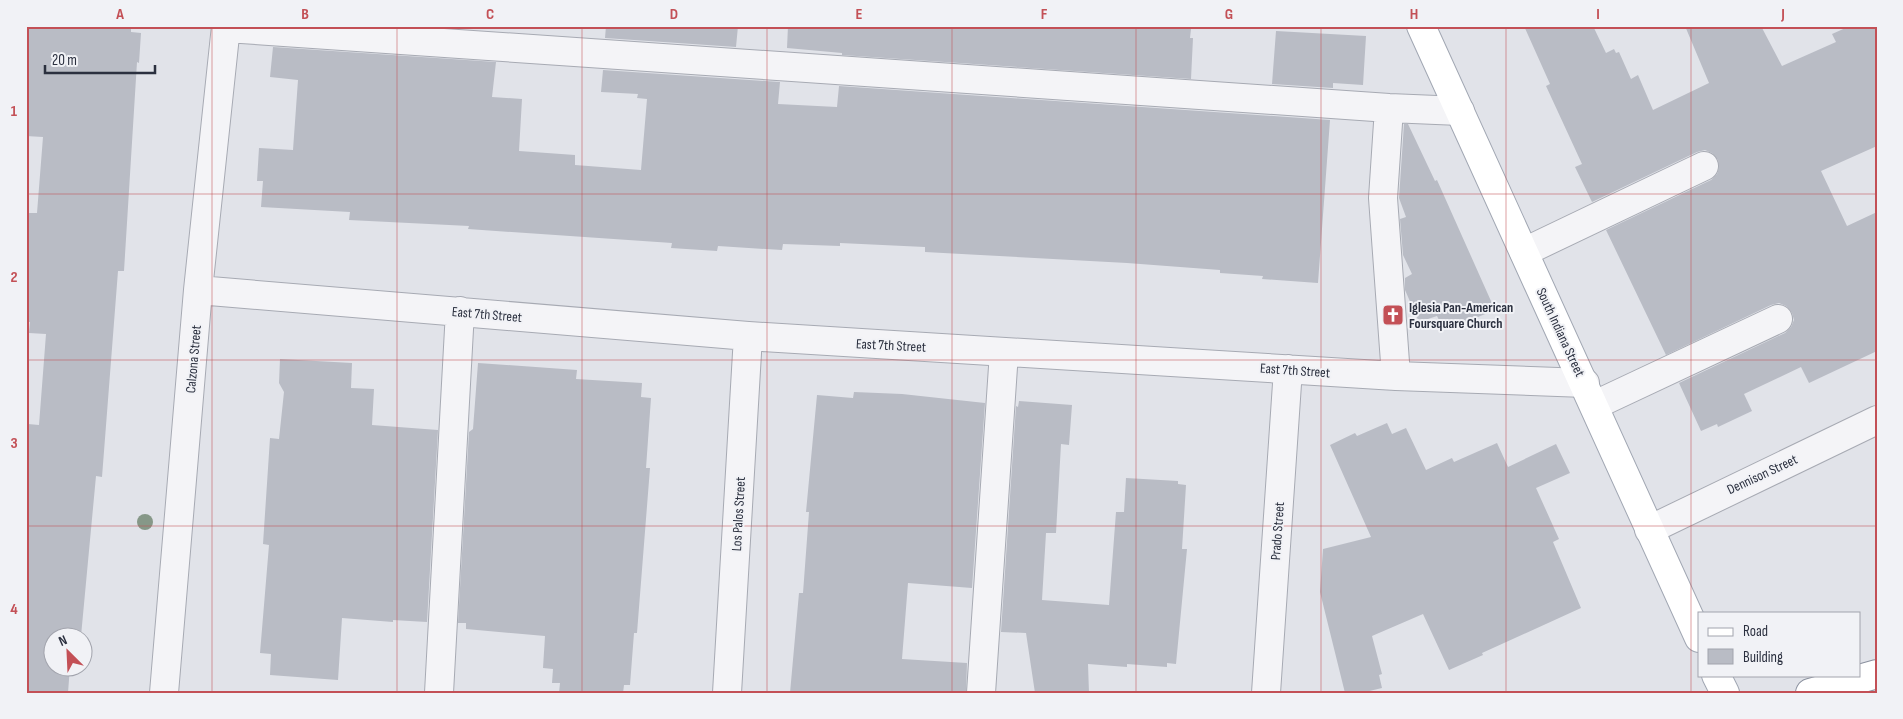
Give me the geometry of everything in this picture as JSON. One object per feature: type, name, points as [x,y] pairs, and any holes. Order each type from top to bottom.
[{"type":"main road","name":"South Indiana Street","points":[[1422,26],[1590,394],[1648,530],[1698,636]]},
{"type":"main road","points":[[1810,693],[1877,674]]},
{"type":"main road","points":[[1716,676],[1725,693]]},
{"type":"street","points":[[226,27],[1388,108],[1460,111]]},
{"type":"street","name":"Calzona Street","points":[[164,693],[198,290],[226,27]]},
{"type":"street","points":[[1388,108],[1383,198],[1396,376]]},
{"type":"street","points":[[1524,252],[1704,166]]},
{"type":"street","name":"East 7th Street","points":[[198,290],[748,336],[1396,376],[1590,394]]},
{"type":"street","points":[[439,693],[460,311]]},
{"type":"street","points":[[1590,394],[1778,319]]},
{"type":"street","name":"Los Palos Street","points":[[727,693],[748,336]]},
{"type":"street","points":[[981,693],[1004,352]]},
{"type":"street","name":"Prado Street","points":[[1266,693],[1288,370]]},
{"type":"street","name":"Dennison Street","points":[[1648,530],[1877,420]]},
{"type":"building","points":[[26,26],[131,26],[131,32],[141,33],[139,63],[137,62],[124,271],[118,271],[102,477],[96,476],[82,626],[42,626],[42,676],[69,676],[68,693],[26,693],[26,447],[28,424],[39,425],[46,334],[29,333],[30,322],[26,322],[26,213],[37,213],[43,137],[26,136]]},
{"type":"building","points":[[606,26],[738,26],[736,47],[605,38]]},
{"type":"building","points":[[788,26],[1152,26],[1191,29],[1190,38],[1193,38],[1191,79],[842,55],[842,53],[787,48]]},
{"type":"building","points":[[1524,26],[1593,26],[1606,53],[1614,49],[1616,53],[1619,52],[1631,79],[1638,75],[1653,110],[1709,83],[1685,26],[1761,26],[1782,66],[1836,42],[1832,34],[1850,26],[1877,26],[1877,146],[1821,171],[1847,226],[1877,212],[1877,351],[1809,383],[1801,367],[1744,394],[1752,411],[1718,427],[1717,424],[1701,431],[1679,383],[1785,333],[1791,327],[1794,320],[1792,313],[1786,306],[1779,303],[1771,305],[1666,355],[1606,230],[1711,180],[1717,174],[1719,168],[1718,160],[1712,153],[1705,150],[1697,152],[1592,202],[1575,167],[1582,164],[1546,86],[1550,84]]},
{"type":"building","points":[[1276,31],[1366,36],[1363,85],[1333,83],[1333,88],[1272,84]]},
{"type":"building","points":[[273,47],[496,62],[492,97],[522,99],[519,151],[575,155],[575,165],[641,170],[647,99],[637,98],[638,94],[601,92],[603,70],[780,82],[778,104],[837,107],[839,86],[1330,120],[1318,283],[1262,279],[1263,276],[1220,273],[1220,270],[925,252],[925,247],[840,243],[840,246],[783,244],[782,250],[718,246],[717,251],[671,248],[672,243],[468,229],[469,226],[349,220],[350,212],[261,207],[263,181],[257,181],[259,148],[293,150],[298,80],[270,77]]},
{"type":"building","points":[[1404,124],[1408,124],[1435,181],[1437,180],[1495,310],[1456,326],[1454,320],[1442,326],[1437,316],[1419,322],[1405,290],[1405,278],[1412,274],[1403,255],[1400,219],[1406,217],[1399,198]]},
{"type":"building","points":[[280,359],[352,363],[351,388],[374,389],[372,425],[438,430],[427,622],[393,620],[393,622],[342,618],[338,680],[270,675],[271,654],[260,653],[269,545],[263,544],[270,438],[279,439],[284,392],[279,383]]},
{"type":"building","points":[[478,363],[577,370],[576,379],[642,383],[641,397],[651,398],[646,468],[650,468],[637,633],[634,633],[630,685],[624,685],[623,693],[559,693],[560,683],[552,683],[553,669],[543,668],[545,636],[466,629],[466,623],[458,623],[469,432],[473,429]]},
{"type":"building","points":[[854,392],[902,394],[985,403],[972,588],[908,583],[902,659],[967,663],[966,693],[790,693],[799,593],[803,593],[809,512],[806,512],[817,395],[853,398]]},
{"type":"building","points":[[1019,401],[1072,405],[1069,445],[1061,444],[1056,533],[1046,533],[1042,600],[1109,605],[1116,512],[1124,512],[1126,478],[1178,481],[1178,484],[1186,485],[1182,549],[1187,549],[1176,664],[1167,663],[1167,667],[1127,664],[1127,667],[1088,664],[1089,693],[1035,693],[1026,633],[1001,632],[1016,406],[1018,407]]},
{"type":"building","points":[[1387,423],[1392,434],[1406,428],[1426,470],[1452,458],[1454,462],[1497,443],[1508,467],[1556,444],[1570,473],[1536,488],[1559,539],[1553,542],[1581,608],[1449,670],[1423,614],[1372,636],[1382,674],[1379,675],[1382,688],[1361,693],[1345,693],[1320,592],[1323,549],[1371,537],[1330,445],[1355,433],[1357,436]]},
{"type":"place","name":"Iglesia Pan-American Foursquare Church","points":[[1393,315]]}]
